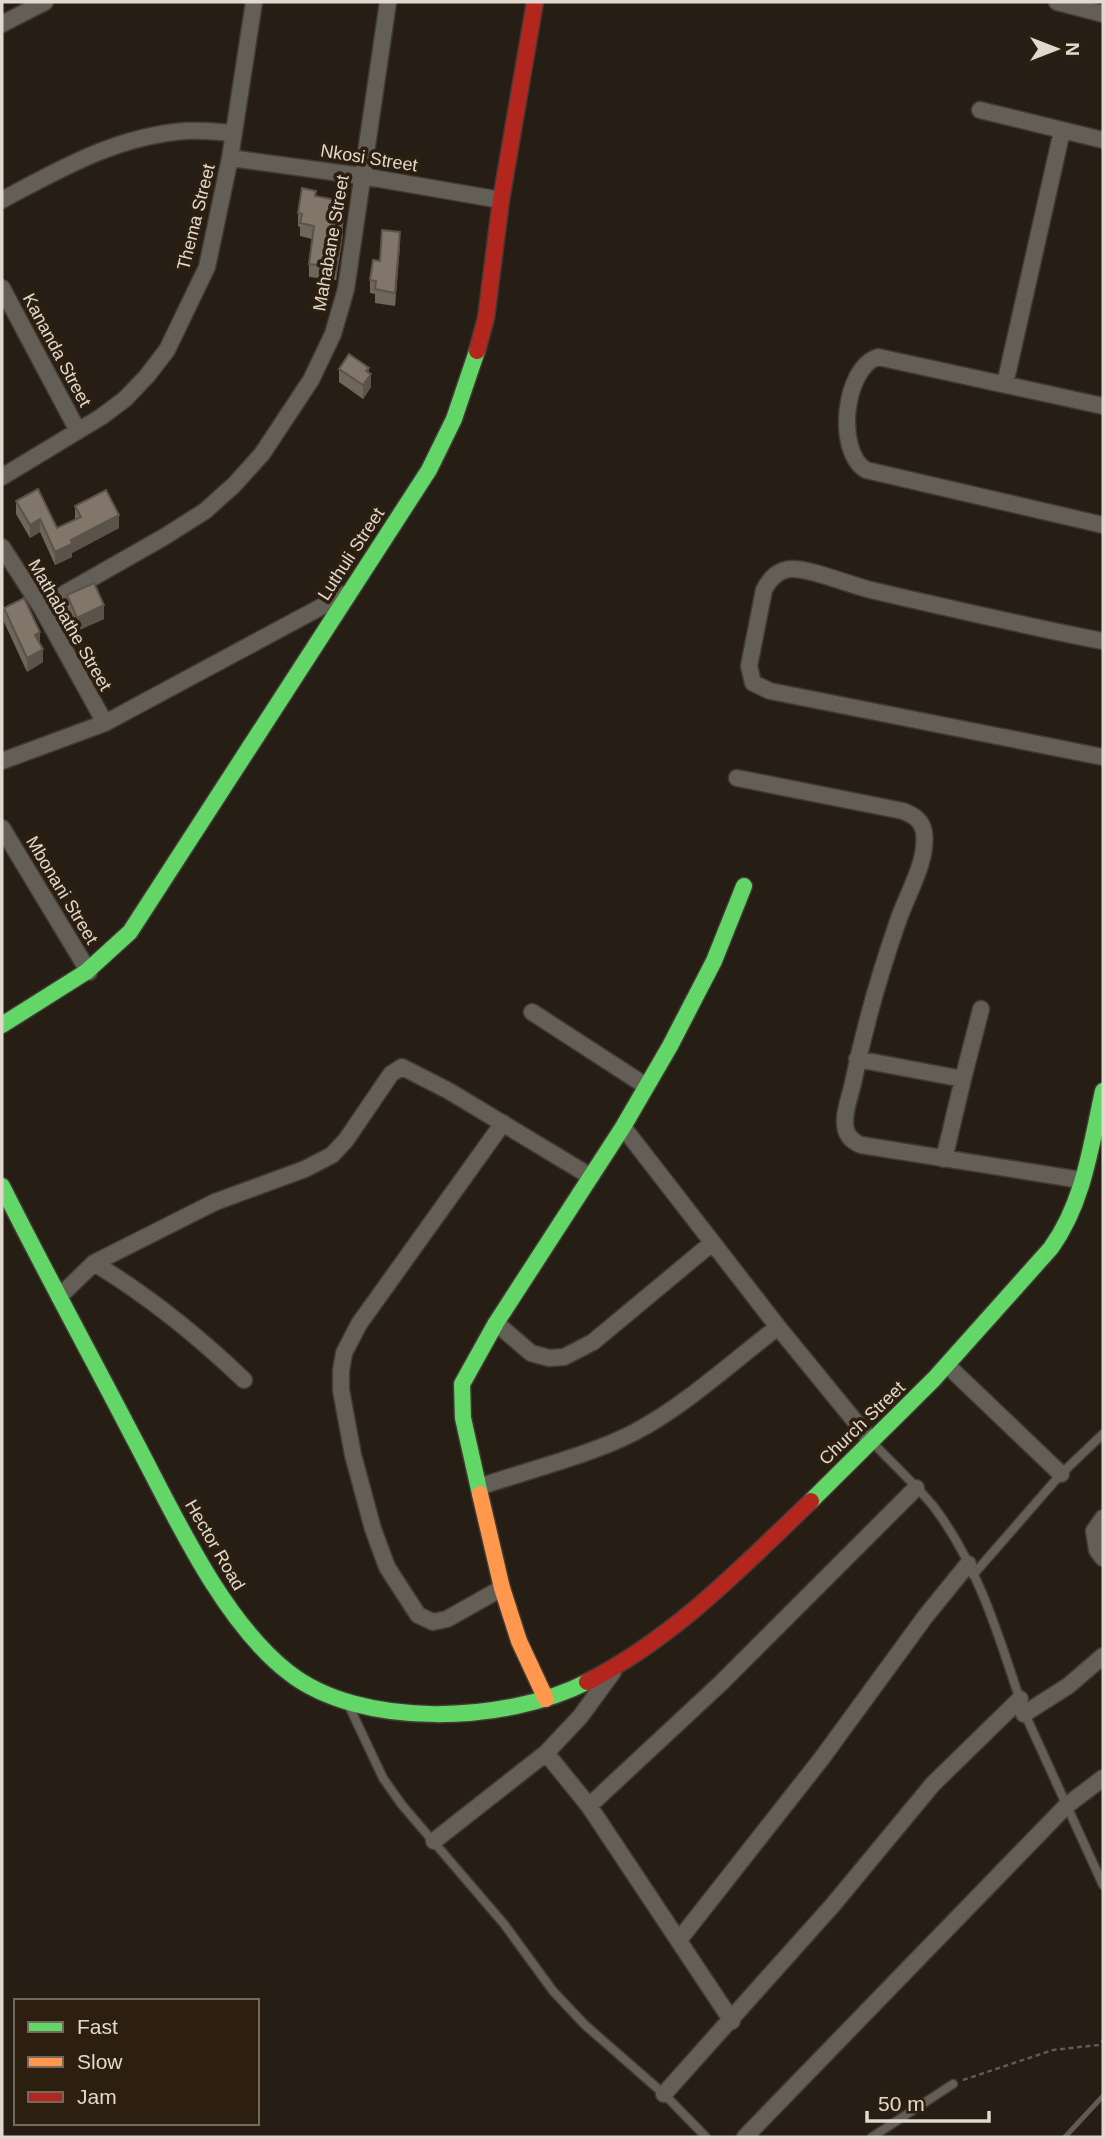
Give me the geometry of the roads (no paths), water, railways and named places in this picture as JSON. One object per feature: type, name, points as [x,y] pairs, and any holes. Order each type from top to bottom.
[{"type":"street","points":[[2,24],[45,2]]},
{"type":"street","name":"Thema Street","points":[[2,477],[125,399],[167,350],[207,267],[230,158],[254,2]]},
{"type":"street","name":"Mahabane Street","points":[[41,607],[205,512],[262,454],[311,380],[333,334],[346,289],[388,2]]},
{"type":"street","name":"Luthuli Street","points":[[2,1025],[89,972],[116,949],[130,932],[317,644],[346,594],[429,470],[454,419],[474,363],[486,318],[501,200],[535,2]]},
{"type":"street","points":[[1057,2],[1103,14]]},
{"type":"street","points":[[981,110],[1103,140]]},
{"type":"street","points":[[2,200],[71,163],[113,145],[185,131],[234,133]]},
{"type":"street","points":[[1005,384],[1062,131]]},
{"type":"street","name":"Nkosi Street","points":[[230,158],[362,176],[501,200]]},
{"type":"street","name":"Kananda Street","points":[[2,288],[78,431]]},
{"type":"street","points":[[1103,407],[885,357],[870,359],[856,377],[848,415],[847,438],[852,455],[861,467],[873,472],[1103,525]]},
{"type":"street","name":"Mathabathe Street","points":[[2,547],[41,607],[105,723]]},
{"type":"street","points":[[1103,641],[879,592],[795,569],[780,572],[769,581],[764,590],[749,666],[754,683],[770,691],[1103,757]]},
{"type":"street","points":[[2,761],[105,723],[346,594]]},
{"type":"street","points":[[737,778],[903,811],[914,816],[921,824],[924,849],[919,868],[896,924],[858,1059],[846,1115],[845,1128],[851,1139],[861,1144],[944,1159],[1082,1180]]},
{"type":"street","name":"Mbonani Street","points":[[2,828],[89,972]]},
{"type":"street","points":[[546,1699],[526,1659],[502,1588],[463,1418],[462,1384],[496,1322],[623,1127],[692,1006],[714,961],[744,886]]},
{"type":"street","points":[[944,1159],[981,1009]]},
{"type":"street","points":[[532,1012],[646,1086]]},
{"type":"street","points":[[858,1059],[963,1079]]},
{"type":"street","points":[[60,1297],[94,1263],[215,1202],[320,1163],[332,1155],[346,1140],[396,1069],[407,1068],[415,1072],[590,1176]]},
{"type":"street","name":"Church Street","points":[[546,1699],[580,1686],[619,1665],[663,1637],[692,1613],[872,1442],[947,1366],[1052,1248],[1071,1215],[1103,1091]]},
{"type":"street","points":[[502,1588],[440,1621],[423,1619],[414,1609],[383,1559],[373,1529],[348,1433],[340,1379],[344,1353],[355,1330],[503,1123]]},
{"type":"street","points":[[623,1127],[778,1327],[872,1442]]},
{"type":"street","name":"Hector Road","points":[[2,1186],[183,1529],[243,1629],[260,1647],[310,1687],[347,1703],[388,1711],[443,1713],[518,1707],[546,1699]]},
{"type":"street","points":[[496,1322],[536,1356],[556,1358],[574,1353],[593,1342],[712,1243]]},
{"type":"street","points":[[94,1263],[197,1335],[244,1380]]},
{"type":"street","points":[[479,1486],[601,1447],[637,1431],[666,1413],[778,1327]]},
{"type":"street","points":[[947,1366],[1061,1474]]},
{"type":"street","points":[[589,1806],[763,1643],[916,1488]]},
{"type":"street","points":[[1103,1518],[1094,1531],[1097,1550],[1103,1558]]},
{"type":"street","points":[[679,1940],[808,1776],[925,1618],[971,1569]]},
{"type":"street","points":[[664,2094],[832,1906],[933,1784],[1022,1706],[1068,1686],[1103,1656]]},
{"type":"street","points":[[434,1841],[546,1753],[580,1717],[619,1665]]},
{"type":"street","points":[[546,1753],[589,1806],[732,2021]]},
{"type":"street","points":[[745,2137],[1066,1806],[1103,1778]]},
{"type":"lane","points":[[971,1569],[1103,1434]]},
{"type":"lane","points":[[872,1442],[934,1508],[971,1569],[996,1628],[1022,1706],[1103,1885]]},
{"type":"lane","points":[[347,1703],[365,1745],[402,1805],[504,1924],[553,1992],[609,2047],[664,2094],[706,2137]]},
{"type":"lane","points":[[872,2137],[953,2084]]},
{"type":"railway","points":[[1065,2137],[1103,2096]]}]
